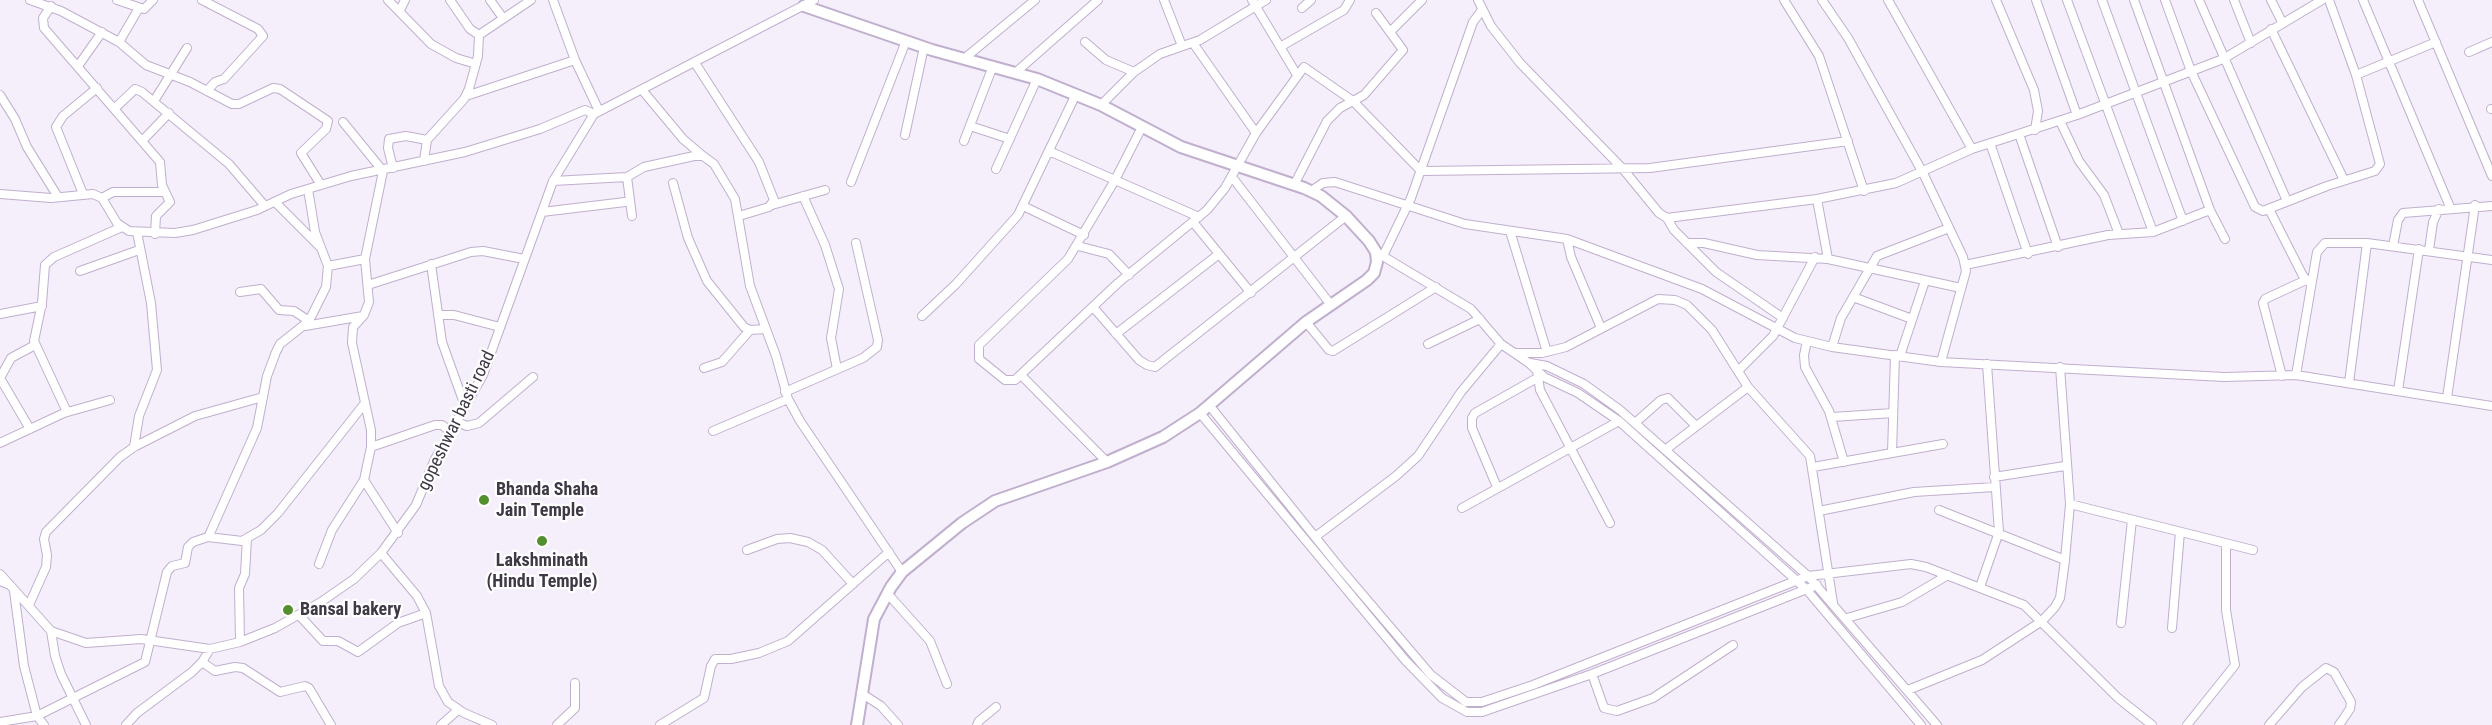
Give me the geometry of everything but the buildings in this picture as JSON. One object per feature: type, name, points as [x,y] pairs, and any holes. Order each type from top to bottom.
[{"type":"street","points":[[30,0],[51,6],[102,32],[119,42],[146,65],[236,104],[273,88],[280,88],[323,117],[329,125],[302,153],[321,185]]},
{"type":"street","points":[[117,0],[131,2],[139,8],[147,9],[153,0]]},
{"type":"street","points":[[202,0],[258,29],[263,36],[224,79],[215,82],[207,91]]},
{"type":"street","points":[[388,0],[431,44],[456,58],[476,64]]},
{"type":"street","points":[[400,10],[405,0]]},
{"type":"street","points":[[450,0],[470,29],[479,34]]},
{"type":"street","points":[[490,0],[503,18]]},
{"type":"street","points":[[553,0],[597,112]]},
{"type":"street","points":[[965,58],[1035,0]]},
{"type":"street","points":[[1015,72],[1098,0]]},
{"type":"street","points":[[1164,0],[1182,46]]},
{"type":"street","points":[[1101,105],[1134,72],[1160,54],[1193,43],[1254,3],[1266,0]]},
{"type":"street","points":[[1302,8],[1311,0]]},
{"type":"street","points":[[1280,47],[1344,10],[1350,0]]},
{"type":"street","points":[[1391,32],[1422,0]]},
{"type":"street","points":[[1784,0],[1819,56],[1864,191]]},
{"type":"street","points":[[1822,0],[1848,38],[1923,173],[1965,265],[1941,362]]},
{"type":"street","points":[[1888,0],[1972,150]]},
{"type":"street","points":[[1996,0],[2034,90],[2038,111],[2035,130]]},
{"type":"street","points":[[2036,0],[2077,115]]},
{"type":"street","points":[[2067,0],[2153,232]]},
{"type":"street","points":[[2102,0],[2183,221]]},
{"type":"street","points":[[2134,0],[2210,210],[2225,239]]},
{"type":"street","points":[[2165,0],[2191,71],[2255,207],[2263,211],[2344,180],[2375,171],[2380,164],[2356,75],[2329,0]]},
{"type":"street","points":[[2199,0],[2287,201]]},
{"type":"street","points":[[2234,0],[2251,43]]},
{"type":"street","points":[[2271,0],[2282,22]]},
{"type":"street","points":[[1667,218],[1864,191],[1923,173],[1990,143],[2077,115],[2223,59],[2322,0]]},
{"type":"street","points":[[2363,0],[2450,207]]},
{"type":"street","points":[[2418,0],[2492,176]]},
{"type":"street","points":[[479,34],[529,1]]},
{"type":"street","points":[[0,194],[58,197],[93,194],[102,198],[123,227],[137,232],[155,234],[193,230],[351,176],[383,171],[514,138],[585,110],[597,112],[643,91],[769,22],[809,3],[924,48],[1015,72],[1076,94],[1235,172],[1311,191],[1346,216],[1379,254],[1471,309],[1501,344],[1529,363],[1537,374],[1540,390],[1610,523]]},
{"type":"street","points":[[1254,3],[1297,75]]},
{"type":"street","points":[[1479,3],[1491,26],[1520,63],[1623,169],[1659,213],[1667,218],[1674,230],[1716,272],[1783,318]]},
{"type":"street","points":[[857,725],[869,638],[874,619],[887,593],[902,572],[962,523],[995,501],[1107,462],[1163,437],[1200,413],[1306,322],[1374,273],[1379,254],[1407,207],[1421,171],[1479,3]]},
{"type":"street","points":[[51,6],[44,18],[44,28],[160,162],[164,192],[170,202],[156,216],[155,234]]},
{"type":"street","points":[[119,42],[139,8]]},
{"type":"street","points":[[1294,185],[1327,121],[1340,108],[1364,95],[1403,50],[1376,13]]},
{"type":"street","points":[[2271,29],[2344,180]]},
{"type":"street","points":[[78,66],[102,32]]},
{"type":"street","points":[[424,161],[427,140],[466,96],[476,64],[479,34]]},
{"type":"street","points":[[851,182],[906,41]]},
{"type":"street","points":[[1085,42],[1106,60],[1134,72]]},
{"type":"street","points":[[2356,75],[2436,42]]},
{"type":"street","points":[[2469,52],[2492,42]]},
{"type":"street","points":[[1193,43],[1256,134]]},
{"type":"street","points":[[154,101],[187,48]]},
{"type":"street","points":[[905,135],[924,48]]},
{"type":"street","points":[[466,96],[575,60]]},
{"type":"street","points":[[695,63],[759,162],[774,200],[772,205]]},
{"type":"street","points":[[964,141],[993,66]]},
{"type":"street","points":[[1142,127],[1078,246],[1068,259],[978,345],[979,358],[1005,380],[1015,380],[1021,375],[1129,274],[1217,199],[1256,134],[1288,92],[1297,75],[1307,67],[1353,101],[1421,171],[1623,169],[1848,141]]},
{"type":"street","points":[[996,169],[1037,79]]},
{"type":"street","points":[[83,194],[56,127],[63,116],[97,88]]},
{"type":"street","points":[[115,108],[135,89],[154,101],[229,164],[265,206]]},
{"type":"street","points":[[643,91],[683,139],[714,164],[729,186],[739,216],[750,286],[787,395],[800,421],[902,572]]},
{"type":"street","points":[[922,316],[1004,232],[1023,206],[1076,94]]},
{"type":"street","points":[[0,95],[15,119],[27,147],[58,197]]},
{"type":"street","name":"gopeshwar basti road","points":[[0,581],[12,588],[51,631],[86,643],[149,640],[210,649],[240,642],[299,615],[354,579],[398,533],[416,505],[435,459],[483,375],[553,181],[597,112]]},
{"type":"street","points":[[143,140],[169,113]]},
{"type":"street","points":[[2060,121],[2079,161],[2104,195],[2119,234]]},
{"type":"street","points":[[343,122],[383,171]]},
{"type":"street","points":[[970,126],[1010,139]]},
{"type":"street","points":[[2019,134],[2058,247]]},
{"type":"street","points":[[393,168],[388,148],[389,139],[412,136],[427,140]]},
{"type":"street","points":[[1990,143],[2028,254]]},
{"type":"street","points":[[1049,150],[1196,219],[1219,254],[1251,293]]},
{"type":"street","points":[[553,181],[627,177],[645,167],[704,156]]},
{"type":"street","points":[[319,564],[332,530],[364,480],[371,447],[371,430],[352,344],[353,327],[364,315],[369,302],[365,259],[383,171]]},
{"type":"street","points":[[1235,172],[1294,257],[1331,305]]},
{"type":"street","points":[[627,177],[632,216]]},
{"type":"street","points":[[1311,191],[1328,181],[1465,224],[1567,239],[1702,289],[1776,330],[1832,347],[1941,362],[2224,377],[2296,375],[2492,406]]},
{"type":"street","points":[[673,183],[688,238],[703,272],[744,327],[750,330],[766,329]]},
{"type":"street","points":[[208,537],[257,428],[267,376],[280,344],[307,324],[326,287],[328,266],[315,232],[308,189]]},
{"type":"street","points":[[739,216],[825,190]]},
{"type":"street","points":[[102,198],[113,192],[164,192]]},
{"type":"street","points":[[803,196],[825,245],[839,289],[831,338],[837,369]]},
{"type":"street","points":[[1817,199],[1828,259]]},
{"type":"street","points":[[275,201],[323,250]]},
{"type":"street","points":[[542,212],[625,202]]},
{"type":"street","points":[[2447,399],[2475,205]]},
{"type":"street","points":[[1023,206],[1084,236]]},
{"type":"street","points":[[2393,246],[2400,215],[2439,208],[2492,206]]},
{"type":"street","points":[[2429,250],[2433,222],[2439,208]]},
{"type":"street","points":[[2269,209],[2310,283]]},
{"type":"street","points":[[1965,265],[2119,234],[2153,232],[2210,210]]},
{"type":"street","points":[[1093,307],[1139,360],[1155,367],[1346,216]]},
{"type":"street","points":[[67,412],[35,345],[35,332],[42,306],[43,274],[48,261],[123,227]]},
{"type":"street","points":[[1832,347],[1841,318],[1881,253],[1949,228]]},
{"type":"street","points":[[1510,231],[1547,352]]},
{"type":"street","points":[[134,447],[140,416],[157,370],[151,303],[137,232]]},
{"type":"street","points":[[1567,239],[1571,257],[1601,328]]},
{"type":"street","points":[[713,431],[863,358],[877,347],[878,340],[856,243]]},
{"type":"street","points":[[1687,243],[1704,243],[1757,255],[1828,259],[1869,270],[1961,288]]},
{"type":"street","points":[[2296,375],[2310,283],[2317,252],[2325,243],[2367,243],[2492,260]]},
{"type":"street","points":[[2349,383],[2367,243]]},
{"type":"street","points":[[1078,246],[1109,254],[1129,274]]},
{"type":"street","points":[[2398,391],[2419,249]]},
{"type":"street","points":[[80,271],[139,250]]},
{"type":"street","points":[[368,285],[431,264],[483,251],[524,259]]},
{"type":"street","points":[[1116,334],[1219,254]]},
{"type":"street","points":[[1738,371],[1768,343],[1815,257]]},
{"type":"street","points":[[328,266],[365,259]]},
{"type":"street","points":[[431,264],[442,342],[465,406]]},
{"type":"street","points":[[1892,453],[1897,356],[1925,281]]},
{"type":"street","points":[[2282,376],[2263,303],[2265,299],[2310,283]]},
{"type":"street","points":[[1306,322],[1329,350],[1333,351],[1436,287]]},
{"type":"street","points":[[240,292],[261,289],[279,310],[294,311],[307,324]]},
{"type":"street","points":[[1853,297],[1912,319]]},
{"type":"street","points":[[1516,353],[1547,352],[1566,347],[1658,299],[1675,300],[1701,317],[1748,387],[1805,448],[1813,467],[1833,603]]},
{"type":"street","points":[[0,314],[42,306]]},
{"type":"street","points":[[307,324],[364,315]]},
{"type":"street","points":[[438,315],[454,315],[500,327]]},
{"type":"street","points":[[1428,344],[1480,319]]},
{"type":"street","points":[[704,368],[718,364],[727,357],[750,330]]},
{"type":"street","points":[[1807,341],[1804,355],[1805,367],[1832,417],[1844,462]]},
{"type":"street","points":[[1315,537],[1396,476],[1418,456],[1461,392],[1501,344]]},
{"type":"street","points":[[30,429],[0,378],[11,358],[35,345]]},
{"type":"street","points":[[1529,363],[1547,366],[1584,384],[1635,423],[1808,576],[1847,618],[1937,725]]},
{"type":"street","points":[[1980,587],[1999,532],[1987,364]]},
{"type":"street","points":[[1908,690],[1930,679],[1982,660],[2042,621],[2055,608],[2060,598],[2070,504],[2060,367]]},
{"type":"street","points":[[1537,374],[1595,403],[1618,421],[1797,580],[1921,725]]},
{"type":"street","points":[[1497,487],[1472,428],[1472,418],[1537,374]]},
{"type":"street","points":[[1021,375],[1107,462]]},
{"type":"street","points":[[457,422],[467,426],[479,423],[533,376]]},
{"type":"street","points":[[1665,450],[1748,387]]},
{"type":"street","points":[[28,605],[46,567],[47,555],[44,539],[46,532],[120,457],[134,447],[195,416],[263,397]]},
{"type":"street","points":[[1635,423],[1661,400],[1668,398],[1696,426]]},
{"type":"street","points":[[0,443],[67,412],[110,400]]},
{"type":"street","points":[[0,722],[37,716],[145,662],[149,656],[149,640],[167,572],[172,566],[185,563],[192,542],[208,537],[235,541],[247,538],[261,530],[278,513],[364,403]]},
{"type":"street","points":[[1209,405],[1315,537],[1431,675],[1454,696],[1475,704],[1637,646],[1808,576],[1911,564],[1948,575],[2024,605],[2118,698],[2152,725]]},
{"type":"street","points":[[1200,413],[1354,602],[1442,698],[1467,712],[1482,712],[1592,674],[1817,585]]},
{"type":"street","points":[[1832,417],[1893,413]]},
{"type":"street","points":[[1462,508],[1618,421]]},
{"type":"street","points":[[371,447],[435,425],[442,425],[451,432]]},
{"type":"street","points":[[1813,467],[1943,444]]},
{"type":"street","points":[[1994,477],[2066,466]]},
{"type":"street","points":[[364,480],[398,533]]},
{"type":"street","points":[[1819,511],[1914,492],[1995,487]]},
{"type":"street","points":[[2070,504],[2253,550]]},
{"type":"street","points":[[1939,510],[2065,560]]},
{"type":"street","points":[[2121,623],[2132,520]]},
{"type":"street","points":[[2172,628],[2180,532]]},
{"type":"street","points":[[240,642],[239,588],[245,574],[247,538]]},
{"type":"street","points":[[747,550],[777,539],[790,538],[808,542],[822,550],[853,584]]},
{"type":"street","points":[[2187,725],[2235,664],[2226,610],[2226,544]]},
{"type":"street","points":[[660,725],[704,698],[711,666],[715,659],[731,659],[759,653],[788,641],[889,552]]},
{"type":"street","points":[[381,553],[417,596],[426,613],[439,687],[448,702],[458,710],[492,725]]},
{"type":"street","points":[[0,574],[12,588],[24,666],[37,716],[44,725]]},
{"type":"street","points":[[1847,618],[1902,602],[1948,575]]},
{"type":"street","points":[[887,593],[930,640],[946,684]]},
{"type":"street","points":[[299,615],[323,641],[338,641],[358,652],[398,623],[426,613]]},
{"type":"street","points":[[51,631],[55,656],[86,725]]},
{"type":"street","points":[[1592,674],[1604,708],[1617,711],[1653,698],[1733,645]]},
{"type":"street","points":[[126,725],[202,662],[210,649]]},
{"type":"street","points":[[202,662],[215,671],[235,667],[243,668],[280,692],[304,686],[309,688],[331,725]]},
{"type":"street","points":[[2269,725],[2302,687],[2326,668],[2334,672],[2351,702],[2350,709],[2339,725]]},
{"type":"street","points":[[557,725],[574,708],[575,683]]},
{"type":"street","points":[[861,693],[881,706],[898,725]]},
{"type":"street","points":[[977,725],[978,721],[996,707]]},
{"type":"street","points":[[441,725],[458,710]]},
{"type":"street","points":[[1906,725],[1914,718]]},
{"type":"place","name":"Bhanda Shaha Jain Temple","points":[[484,500]]},
{"type":"place","name":"Lakshminath (Hindu Temple)","points":[[542,541]]},
{"type":"place","name":"Bansal bakery","points":[[288,610]]}]
